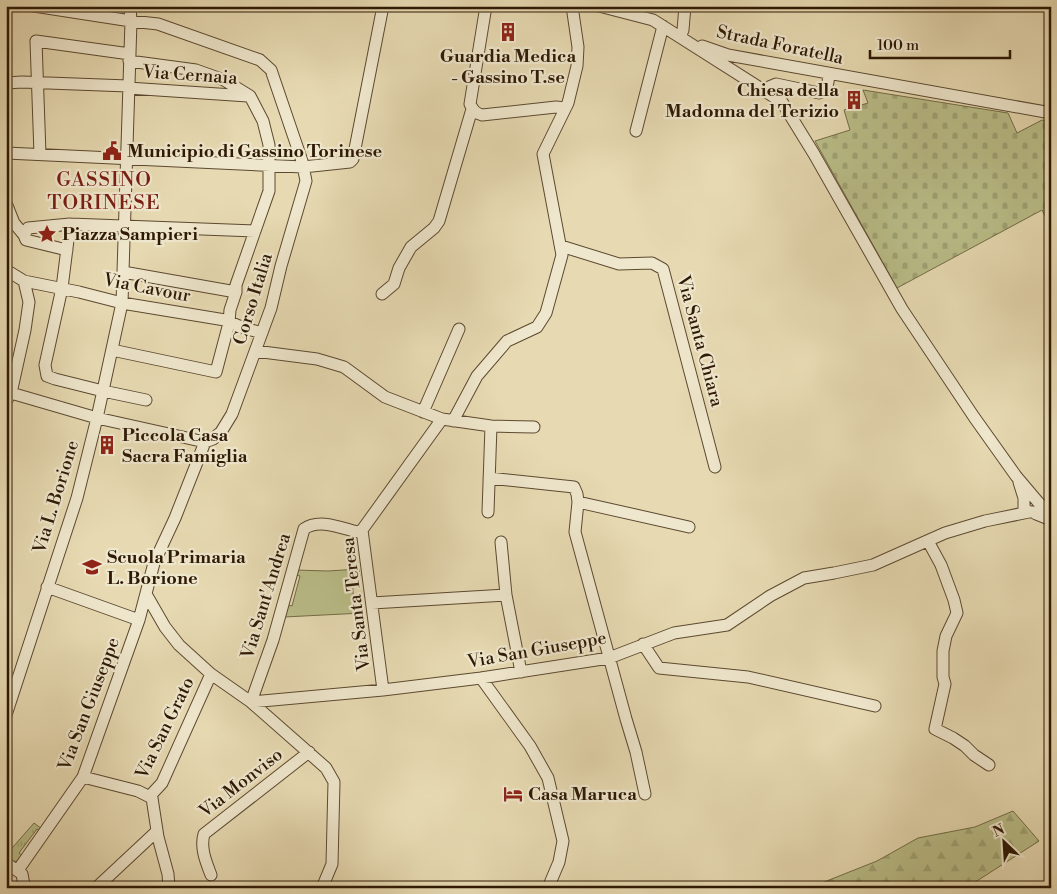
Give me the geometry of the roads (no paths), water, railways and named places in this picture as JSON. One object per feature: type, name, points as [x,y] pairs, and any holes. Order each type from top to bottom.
[{"type":"street","name":"Corso Italia","points":[[34,6],[158,24],[260,60],[271,70],[306,181],[281,266],[271,308],[256,352],[232,414],[221,432],[213,439],[205,442]]},
{"type":"street","name":"Via L. Borione","points":[[6,715],[77,498],[122,303],[130,6]]},
{"type":"street","points":[[6,153],[303,167],[346,163],[353,159],[383,6]]},
{"type":"street","points":[[486,6],[470,104],[472,109],[482,115],[556,107],[565,108]]},
{"type":"street","name":"Via Santa Teresa","points":[[384,690],[362,530],[447,420],[477,376],[507,341],[537,327],[546,313],[562,255],[543,154],[568,103],[577,66],[578,47],[572,6]]},
{"type":"street","points":[[599,6],[640,12],[782,102],[814,154],[902,309],[1016,476],[1031,506],[1051,520]]},
{"type":"street","points":[[680,37],[683,30],[685,6]]},
{"type":"street","points":[[636,131],[662,26]]},
{"type":"street","name":"Strada Foratella","points":[[680,37],[728,55],[1051,113]]},
{"type":"street","points":[[40,154],[36,41],[196,70],[224,80],[250,96],[263,121],[268,145],[269,191],[236,285],[236,292],[230,310],[230,323],[216,372],[112,350]]},
{"type":"street","points":[[728,55],[731,70]]},
{"type":"street","points":[[744,58],[746,79]]},
{"type":"street","points":[[765,92],[769,87],[776,84],[818,93],[824,92],[827,87],[829,74]]},
{"type":"street","name":"Via Cernaia","points":[[6,82],[128,87],[250,96]]},
{"type":"street","points":[[382,294],[394,284],[399,268],[412,246],[434,228],[439,221],[472,109]]},
{"type":"street","points":[[6,203],[14,223],[26,240],[67,250]]},
{"type":"street","points":[[24,235],[28,228],[70,224],[255,232]]},
{"type":"street","points":[[70,224],[62,288],[44,365],[47,376],[146,400]]},
{"type":"street","name":"Via Santa Chiara","points":[[561,246],[619,264],[652,263],[663,269],[715,467]]},
{"type":"street","points":[[6,270],[24,281],[29,302],[25,330],[9,397],[205,442]]},
{"type":"street","points":[[123,272],[236,292]]},
{"type":"street","name":"Via Cavour","points":[[24,281],[122,303],[225,320],[262,333]]},
{"type":"street","points":[[423,412],[459,329]]},
{"type":"street","points":[[256,352],[317,360],[344,367],[385,397],[447,420],[491,426],[534,427]]},
{"type":"street","points":[[488,512],[491,426]]},
{"type":"street","name":"Via San Giuseppe","points":[[18,870],[83,777],[139,620],[154,563],[175,518],[205,442]]},
{"type":"street","points":[[489,478],[574,487],[578,502],[576,532],[636,752],[644,794]]},
{"type":"street","points":[[578,502],[689,527]]},
{"type":"street","points":[[1031,506],[1051,514]]},
{"type":"street","name":"Via San Giuseppe","points":[[251,702],[384,690],[481,678],[609,658],[674,633],[727,625],[770,596],[804,578],[873,565],[945,533],[1031,506]]},
{"type":"street","name":"Via Sant'Andrea","points":[[251,702],[273,640],[304,529],[310,524],[318,523],[358,532],[362,530]]},
{"type":"street","points":[[928,541],[954,600],[957,613],[946,636],[943,651],[943,677],[945,684],[935,729],[953,738],[989,765]]},
{"type":"street","points":[[502,542],[506,595],[521,672]]},
{"type":"street","points":[[47,587],[139,620]]},
{"type":"street","points":[[146,594],[165,627],[180,645],[211,674],[251,702],[326,768],[334,782],[332,864],[322,888]]},
{"type":"street","points":[[372,603],[506,595]]},
{"type":"street","points":[[643,644],[659,668],[748,677],[875,706]]},
{"type":"street","name":"Via San Grato","points":[[150,796],[162,783],[211,674]]},
{"type":"street","points":[[481,678],[530,746],[548,778],[563,841],[559,862],[548,888]]},
{"type":"street","name":"Via Monviso","points":[[211,875],[203,851],[202,841],[204,834],[309,752]]},
{"type":"street","points":[[83,777],[150,796],[153,800],[157,831],[168,874],[169,888]]},
{"type":"street","points":[[96,888],[157,831]]},
{"type":"street","points":[[6,863],[22,874],[23,888]]},
{"type":"place","name":"Guardia Medica - Gassino T.se","points":[[508,32]]},
{"type":"place","name":"Chiesa della Madonna del Terizio","points":[[854,100]]},
{"type":"place","name":"Municipio di Gassino Torinese","points":[[112,151]]},
{"type":"place","name":"Piazza Sampieri","points":[[47,234]]},
{"type":"place","name":"Piccola Casa Sacra Famiglia","points":[[107,445]]},
{"type":"place","name":"Scuola Primaria L. Borione","points":[[92,567]]},
{"type":"place","name":"Casa Maruca","points":[[513,794]]},
{"type":"district","name":"GASSINO TORINESE","points":[[104,192]]}]
